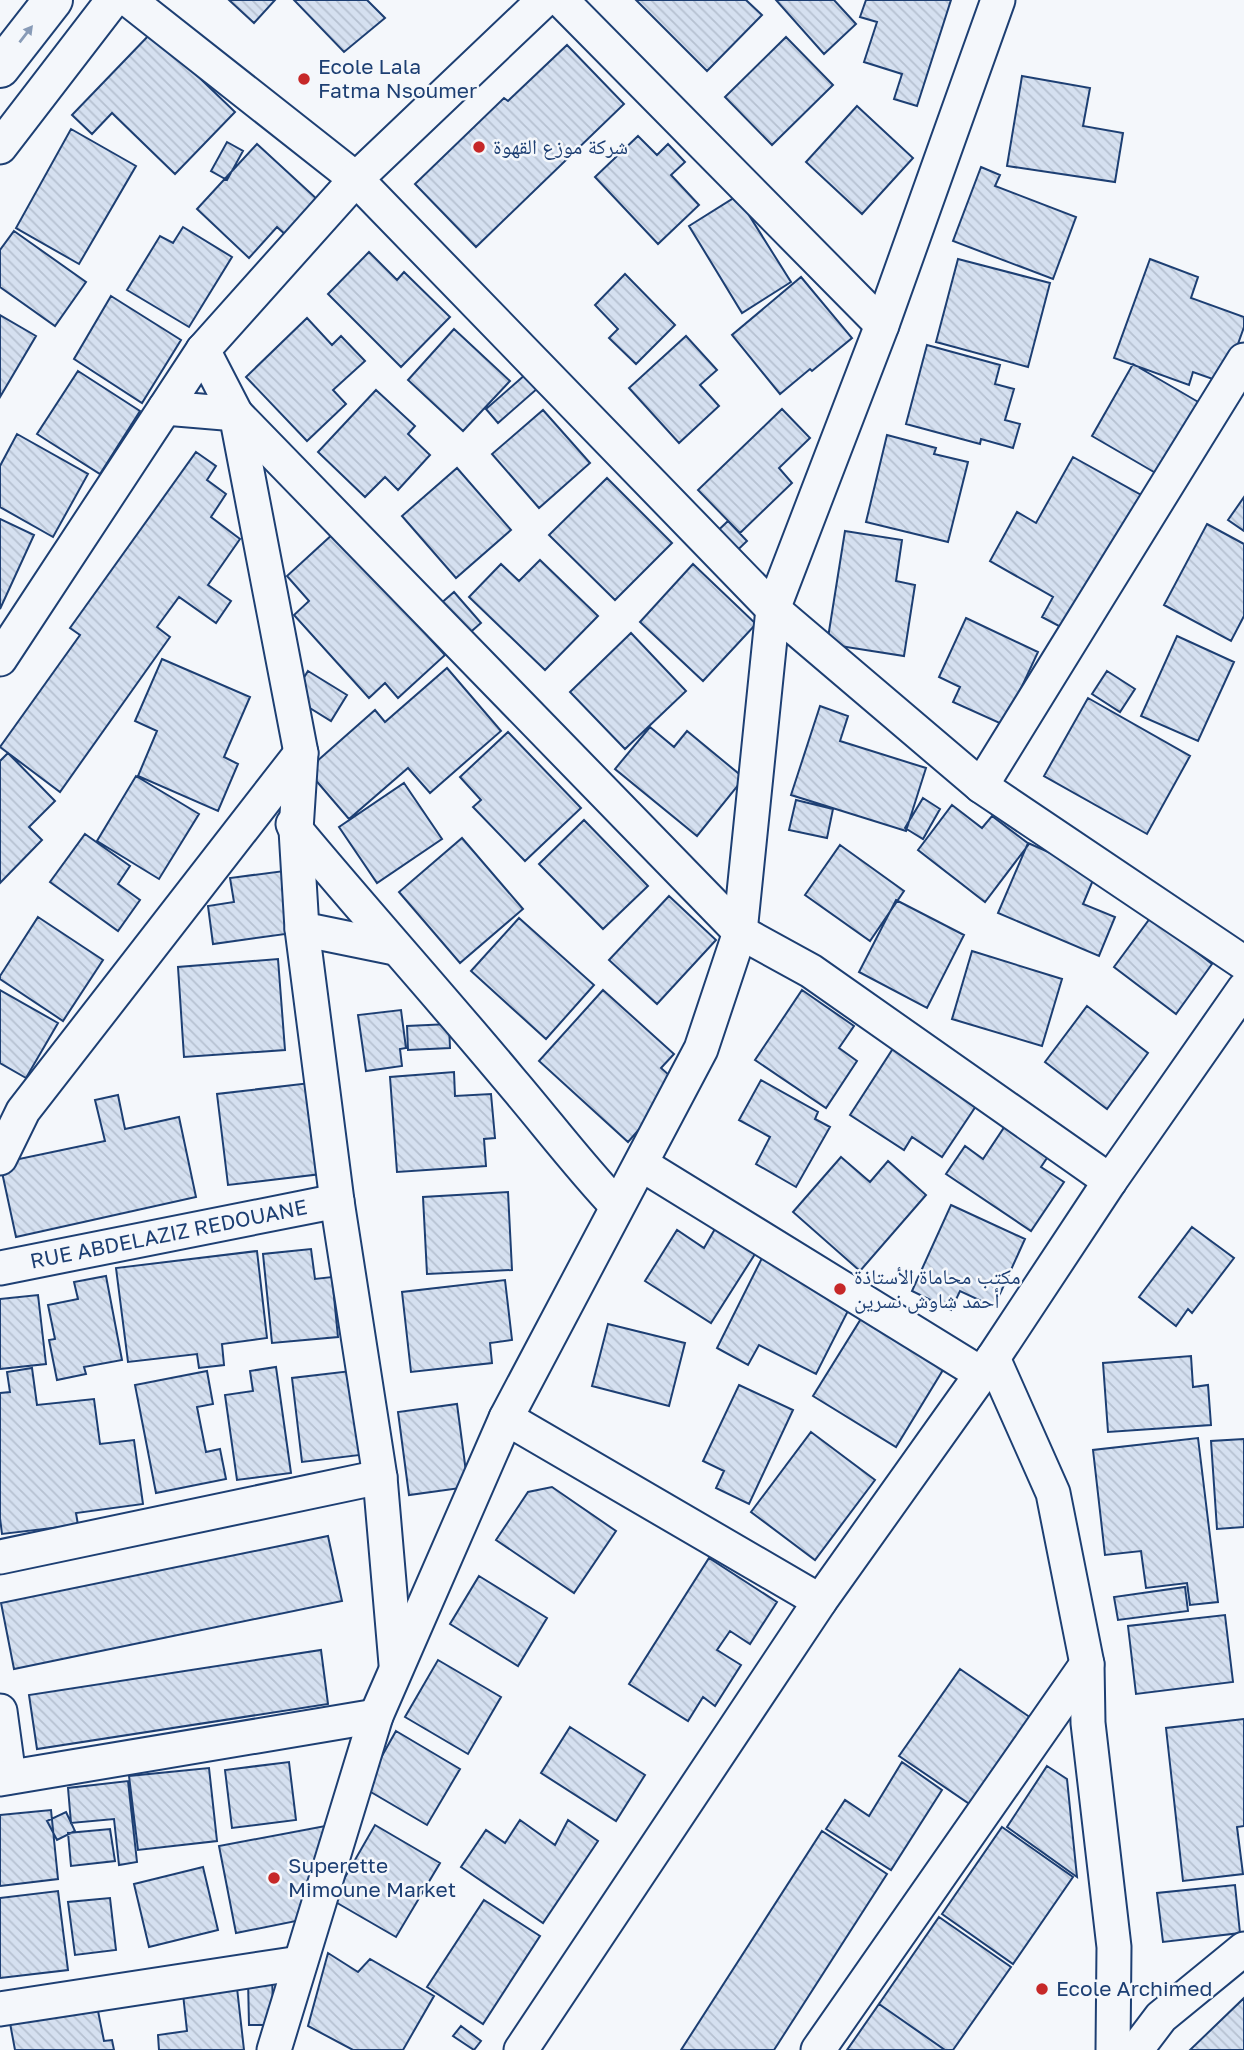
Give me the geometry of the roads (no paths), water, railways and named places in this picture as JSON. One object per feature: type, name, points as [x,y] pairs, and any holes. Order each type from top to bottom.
[{"type":"main road","points":[[0,68],[53,0]]},
{"type":"street","points":[[0,147],[113,0]]},
{"type":"street","points":[[129,0],[356,179],[773,609],[981,786],[1244,963]]},
{"type":"street","points":[[0,659],[203,350],[356,179],[544,0]]},
{"type":"street","points":[[561,0],[882,325]]},
{"type":"street","points":[[274,2050],[376,1716],[396,1667],[506,1418],[701,1049],[740,932],[773,609],[882,325],[998,0]]},
{"type":"street","points":[[203,350],[236,414],[301,753],[296,830],[302,929],[337,1200],[380,1477],[396,1667]]},
{"type":"street","points":[[981,786],[1244,360]]},
{"type":"street","points":[[165,408],[236,414],[740,932],[811,971],[1110,1181]]},
{"type":"street","points":[[0,1158],[23,1111],[301,753]]},
{"type":"street","points":[[276,783],[296,830],[510,1080],[578,1165],[617,1206]]},
{"type":"street","points":[[302,929],[396,948]]},
{"type":"street","points":[[521,2050],[820,1601],[1244,989]]},
{"type":"street","points":[[641,1164],[986,1365],[1053,1493],[1087,1664],[1088,1723],[1114,1947],[1113,2050]]},
{"type":"street","name":"RUE ABDELAZIZ REDOUANE","points":[[0,1268],[337,1200]]},
{"type":"street","points":[[506,1418],[820,1601]]},
{"type":"street","points":[[0,1557],[380,1477]]},
{"type":"street","points":[[818,2050],[1087,1664]]},
{"type":"street","points":[[0,1711],[5,1778],[376,1716]]},
{"type":"street","points":[[1136,2050],[1161,2017],[1244,1949]]},
{"type":"street","points":[[0,2009],[300,1963]]},
{"type":"place","name":"Ecole Lala Fatma Nsoumer","points":[[304,79]]},
{"type":"place","name":"شركة موزع القهوة","points":[[479,147]]},
{"type":"place","name":"مكتب محاماة الأستاذة أحمد شاوش نسرين","points":[[840,1289]]},
{"type":"place","name":"Superette Mimoune Market","points":[[274,1878]]},
{"type":"place","name":"Ecole Archimed","points":[[1042,1989]]}]
